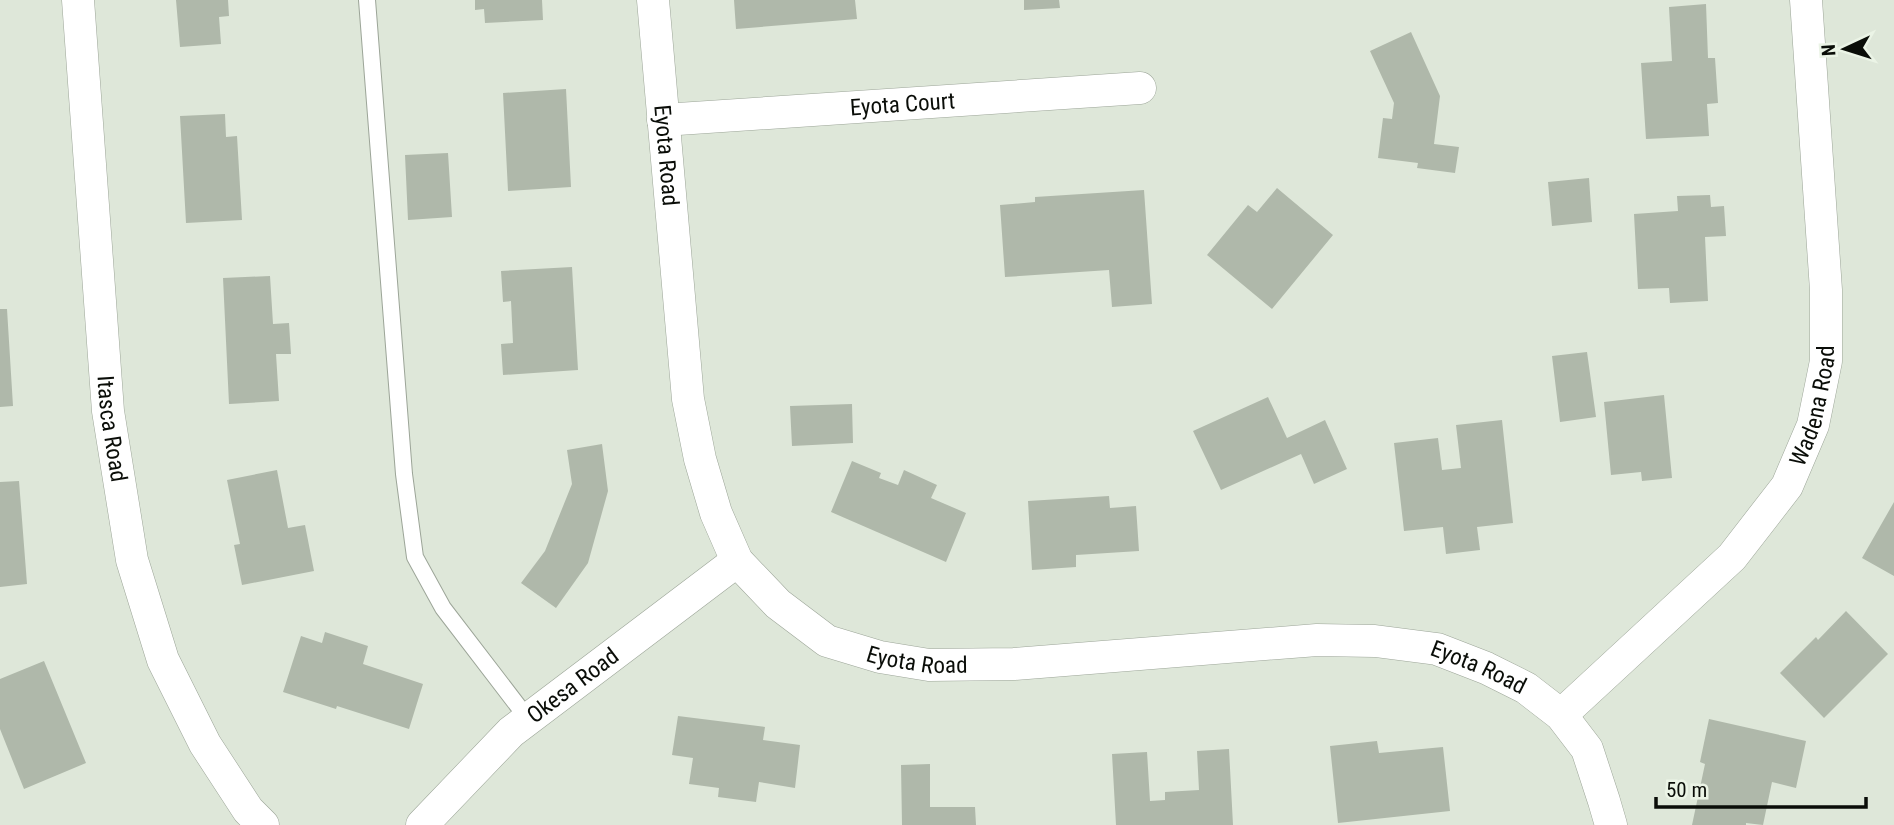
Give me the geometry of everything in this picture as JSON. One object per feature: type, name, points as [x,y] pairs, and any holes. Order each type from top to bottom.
[{"type":"street","name":"Itasca Road","points":[[78,0],[108,411],[132,560],[163,660],[205,744],[248,810],[263,825]]},
{"type":"street","name":"Eyota Road","points":[[653,0],[688,399],[700,459],[716,513],[737,561],[778,604],[827,642],[880,657],[929,665],[1014,664],[1317,640],[1375,641],[1437,649],[1527,688],[1561,715],[1587,749],[1611,825]]},
{"type":"street","name":"Wadena Road","points":[[1561,715],[1732,557],[1787,486],[1813,425],[1826,361],[1826,290],[1806,0]]},
{"type":"street","name":"Eyota Court","points":[[663,120],[1140,88]]},
{"type":"street","name":"Okesa Road","points":[[422,825],[511,732],[737,561]]},
{"type":"lane","points":[[367,0],[402,460],[415,556],[443,608],[528,719]]},
{"type":"building","points":[[176,0],[228,0],[229,16],[219,17],[221,44],[180,47]]},
{"type":"building","points":[[475,0],[542,0],[543,20],[485,23],[484,9],[475,10]]},
{"type":"building","points":[[734,0],[855,0],[857,19],[736,29]]},
{"type":"building","points":[[1024,0],[1059,0],[1060,8],[1024,10]]},
{"type":"building","points":[[1706,4],[1708,58],[1715,58],[1718,103],[1707,104],[1709,136],[1646,139],[1641,63],[1672,61],[1669,7]]},
{"type":"building","points":[[1411,32],[1440,96],[1434,144],[1459,147],[1455,173],[1417,168],[1418,163],[1378,158],[1383,118],[1392,119],[1394,103],[1370,51]]},
{"type":"building","points":[[566,89],[571,187],[508,191],[503,93]]},
{"type":"building","points":[[225,114],[226,137],[237,136],[242,220],[186,223],[180,116]]},
{"type":"building","points":[[448,153],[452,217],[408,220],[405,155]]},
{"type":"building","points":[[1589,178],[1592,222],[1552,226],[1548,182]]},
{"type":"building","points":[[1277,188],[1333,235],[1272,309],[1207,255],[1248,205],[1257,212]]},
{"type":"building","points":[[1144,190],[1152,304],[1112,307],[1109,270],[1005,277],[1000,205],[1035,202],[1035,197]]},
{"type":"building","points":[[1710,195],[1711,207],[1724,206],[1726,236],[1705,237],[1708,301],[1670,303],[1669,288],[1638,289],[1634,214],[1678,211],[1677,196]]},
{"type":"building","points":[[572,267],[578,370],[503,375],[501,344],[513,343],[511,301],[503,302],[501,271]]},
{"type":"building","points":[[270,276],[273,324],[289,323],[291,354],[276,354],[279,401],[229,404],[223,278]]},
{"type":"building","points":[[0,309],[7,309],[13,406],[0,407]]},
{"type":"building","points":[[1587,352],[1596,417],[1560,422],[1552,356]]},
{"type":"building","points":[[1664,395],[1672,478],[1642,481],[1641,472],[1611,475],[1604,402]]},
{"type":"building","points":[[1268,397],[1287,438],[1325,420],[1347,469],[1314,484],[1301,454],[1221,490],[1193,431]]},
{"type":"building","points":[[852,404],[853,443],[792,446],[790,406]]},
{"type":"building","points":[[1502,420],[1513,523],[1477,527],[1480,550],[1446,554],[1443,527],[1404,531],[1394,443],[1438,438],[1442,470],[1461,468],[1456,425]]},
{"type":"building","points":[[602,444],[608,491],[588,563],[556,608],[521,583],[545,551],[572,484],[567,450]]},
{"type":"building","points":[[852,461],[881,473],[879,478],[898,485],[904,470],[937,485],[931,498],[966,513],[946,562],[831,512]]},
{"type":"building","points":[[277,470],[288,528],[305,525],[314,571],[242,585],[234,545],[240,544],[227,480]]},
{"type":"building","points":[[19,481],[27,584],[0,587],[0,482]]},
{"type":"building","points":[[1109,496],[1110,508],[1136,506],[1139,551],[1076,555],[1076,567],[1032,570],[1028,501]]},
{"type":"building","points":[[1894,502],[1894,576],[1862,558]]},
{"type":"building","points":[[1846,611],[1888,654],[1824,718],[1780,673]]},
{"type":"building","points":[[325,632],[368,646],[363,664],[423,684],[409,729],[283,692],[301,636],[322,643]]},
{"type":"building","points":[[44,661],[86,763],[24,789],[0,729],[0,679]]},
{"type":"building","points":[[678,716],[765,727],[763,740],[800,745],[795,788],[759,782],[756,802],[718,797],[719,788],[689,784],[693,758],[672,755]]},
{"type":"building","points":[[1709,719],[1806,741],[1796,788],[1772,782],[1763,825],[1692,825],[1705,764],[1700,762]]},
{"type":"building","points":[[1377,741],[1379,753],[1443,747],[1450,811],[1338,823],[1330,746]]},
{"type":"building","points":[[1229,749],[1233,825],[1116,825],[1112,754],[1147,752],[1150,801],[1165,800],[1165,792],[1199,790],[1197,751]]},
{"type":"building","points":[[930,764],[930,807],[975,807],[976,825],[902,825],[901,765]]}]
